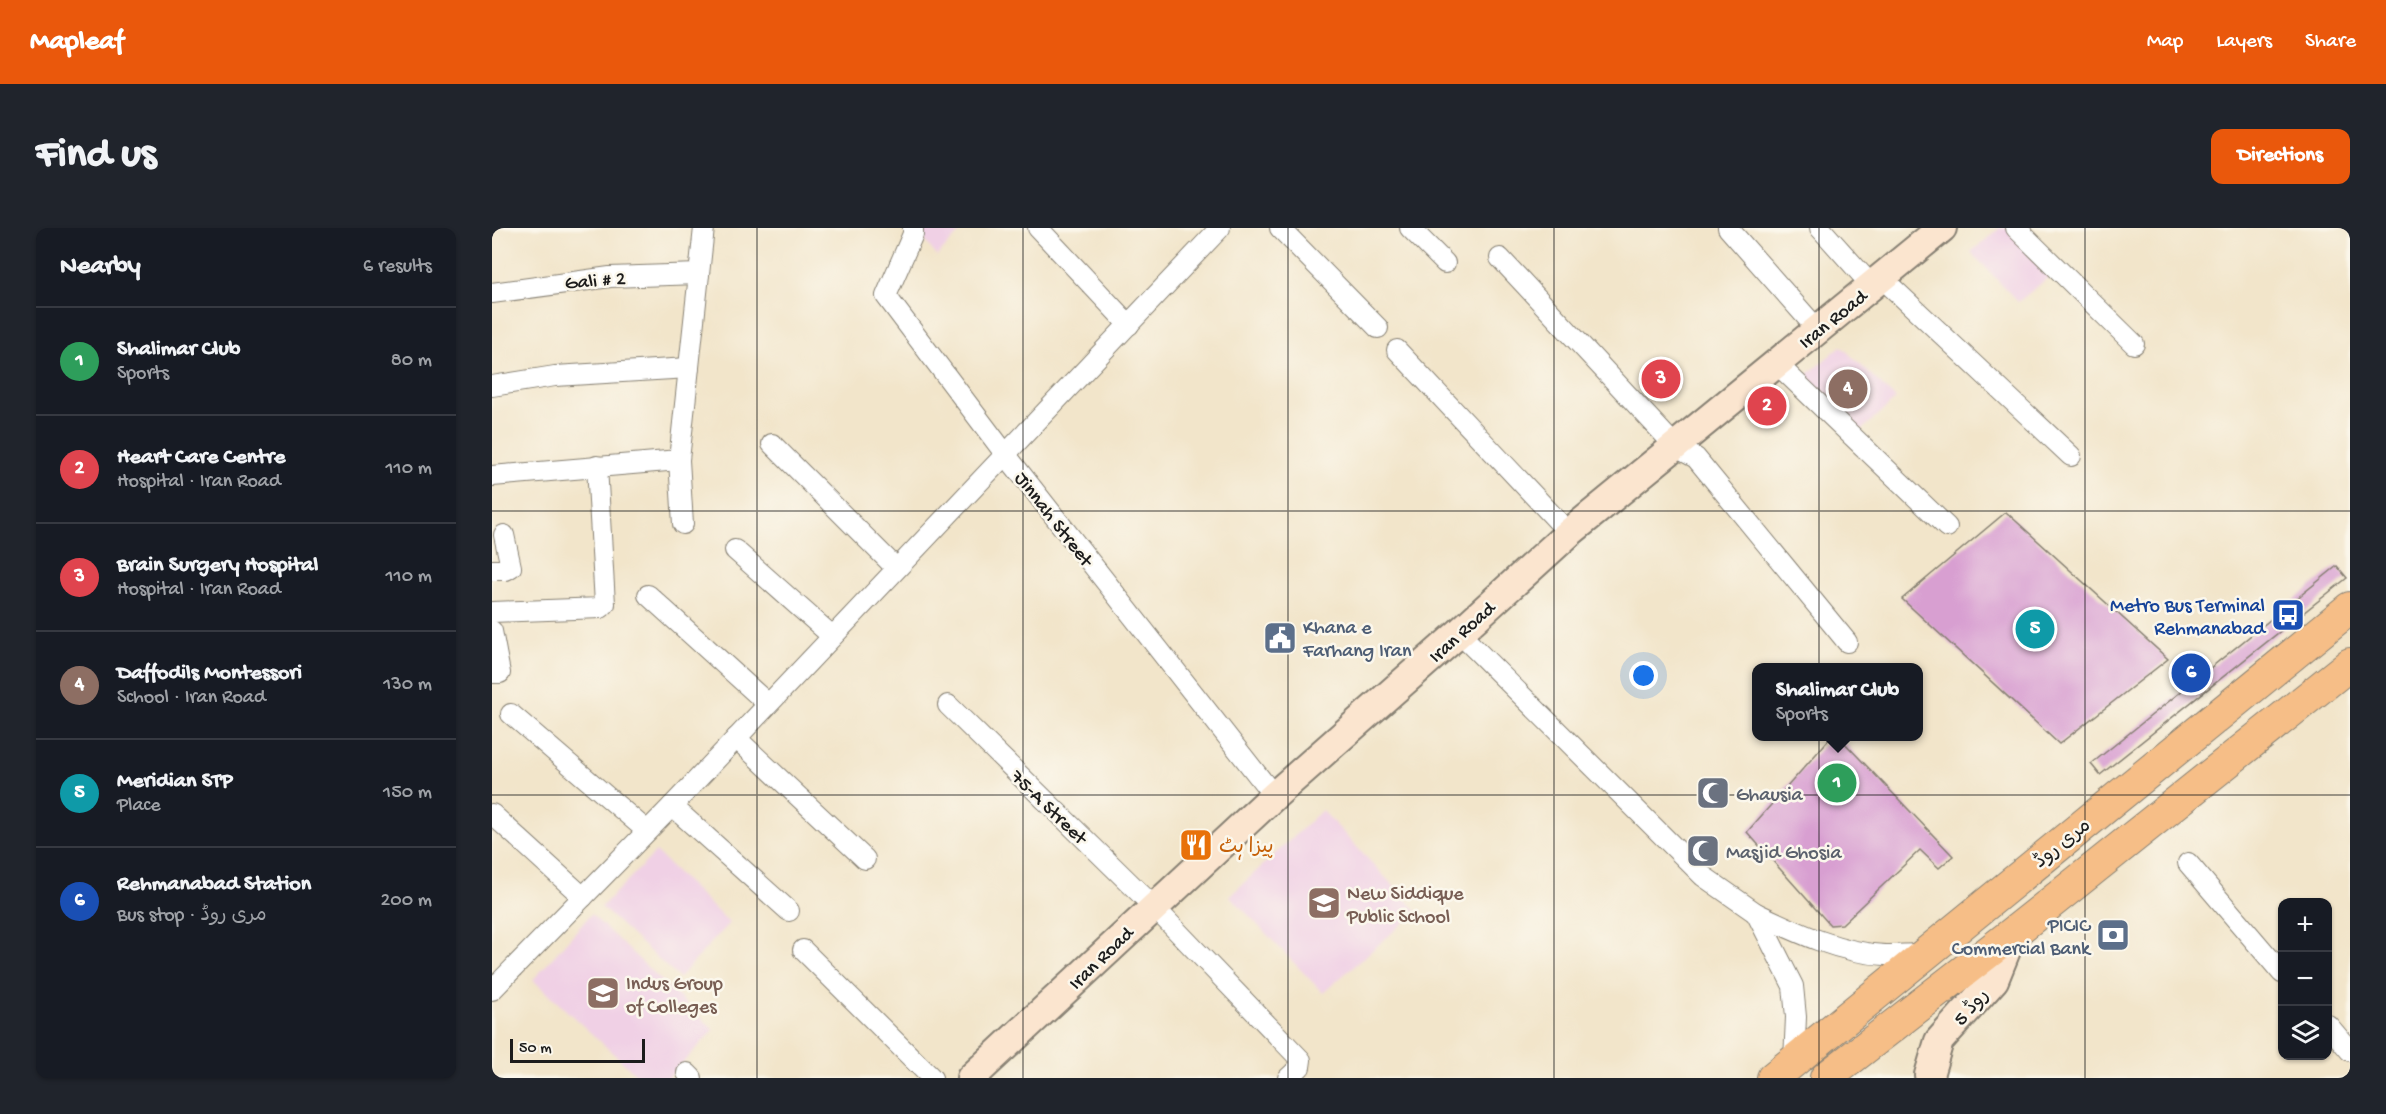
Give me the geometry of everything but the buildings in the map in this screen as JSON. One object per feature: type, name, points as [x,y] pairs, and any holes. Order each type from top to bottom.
[{"type":"main road","name":"Iran Road","points":[[971,1078],[1153,906],[1569,533],[1942,228]]},
{"type":"main road","name":"مری روڈ","points":[[1783,1069],[2350,608]]},
{"type":"main road","points":[[1826,1078],[2013,933],[2350,664]]},
{"type":"main road","name":"روڈ 5","points":[[1930,1078],[1939,1041],[1994,980],[2013,933]]},
{"type":"street","points":[[683,524],[679,460],[704,228]]},
{"type":"street","name":"Jinnah Street","points":[[913,228],[913,234],[886,296],[1006,455],[1274,796]]},
{"type":"street","points":[[1038,228],[1129,325]]},
{"type":"street","points":[[492,990],[672,806],[1220,228]]},
{"type":"street","points":[[1280,228],[1378,328]]},
{"type":"street","points":[[1410,228],[1445,263]]},
{"type":"street","points":[[1728,228],[1817,329]]},
{"type":"street","points":[[1820,228],[2071,456]]},
{"type":"street","points":[[2016,228],[2134,344]]},
{"type":"street","points":[[1500,258],[1676,447],[1696,458],[1847,642]]},
{"type":"street","name":"Gali # 2","points":[[492,293],[610,277],[699,274]]},
{"type":"street","points":[[1397,350],[1569,533]]},
{"type":"street","points":[[1776,363],[1947,527]]},
{"type":"street","points":[[492,386],[555,375],[689,368]]},
{"type":"street","points":[[772,444],[896,568]]},
{"type":"street","points":[[492,476],[679,460]]},
{"type":"street","points":[[492,612],[601,608],[605,604],[597,466]]},
{"type":"street","points":[[492,570],[506,570],[511,567],[504,535]]},
{"type":"street","points":[[735,550],[832,636]]},
{"type":"street","points":[[648,595],[768,704]]},
{"type":"street","points":[[492,631],[500,673],[492,674]]},
{"type":"street","points":[[1459,633],[1703,876],[1756,913],[1798,932],[1843,948],[1883,955],[1923,954]]},
{"type":"street","name":"75-A Street","points":[[948,705],[1153,906],[1301,1060],[1300,1067],[1288,1078]]},
{"type":"street","points":[[511,714],[647,831]]},
{"type":"street","points":[[736,738],[865,859]]},
{"type":"street","points":[[672,806],[789,911]]},
{"type":"street","points":[[492,814],[583,897]]},
{"type":"street","points":[[2188,863],[2278,967]]},
{"type":"street","points":[[1756,913],[1793,986],[1796,1017],[1783,1069]]},
{"type":"street","points":[[803,950],[932,1078]]},
{"type":"street","points":[[2332,1030],[2350,1051]]},
{"type":"shaded area","points":[[920,228],[964,228],[937,256],[920,235]]},
{"type":"shaded area","points":[[2000,228],[2008,228],[2054,273],[2018,302],[1971,252]]},
{"type":"shaded area","points":[[1841,346],[1896,399],[1856,435],[1801,380]]},
{"type":"shaded area","name":"New Siddique Public School","points":[[1322,810],[1417,911],[1323,993],[1230,896]]},
{"type":"shaded area","points":[[656,852],[729,923],[679,978],[601,907]]},
{"type":"shaded area","points":[[591,914],[714,1030],[668,1078],[640,1078],[533,980]]},
{"type":"place","name":"Brain Surgery Hospital","points":[[1661,379]]},
{"type":"place","name":"Daffodils Montessori","points":[[1848,389]]},
{"type":"place","name":"Heart Care Centre","points":[[1767,406]]},
{"type":"place","name":"Metro Bus Terminal Rehmanabad","points":[[2288,615]]},
{"type":"place","name":"Meridian STP","points":[[2035,629]]},
{"type":"place","name":"Khana e Farhang Iran","points":[[1280,638]]},
{"type":"place","name":"Rehmanabad Station","points":[[2191,673]]},
{"type":"place","name":"Shalimar Club","points":[[1837,783]]},
{"type":"place","name":"Ghausia","points":[[1713,793]]},
{"type":"place","name":"پیزا ہٹ","points":[[1196,845]]},
{"type":"place","name":"Masjid Ghosia","points":[[1703,851]]},
{"type":"place","name":"New Siddique Public School","points":[[1324,903]]},
{"type":"place","name":"PICIC Commercial Bank","points":[[2113,935]]},
{"type":"place","name":"Indus Group of Colleges","points":[[603,993]]}]
